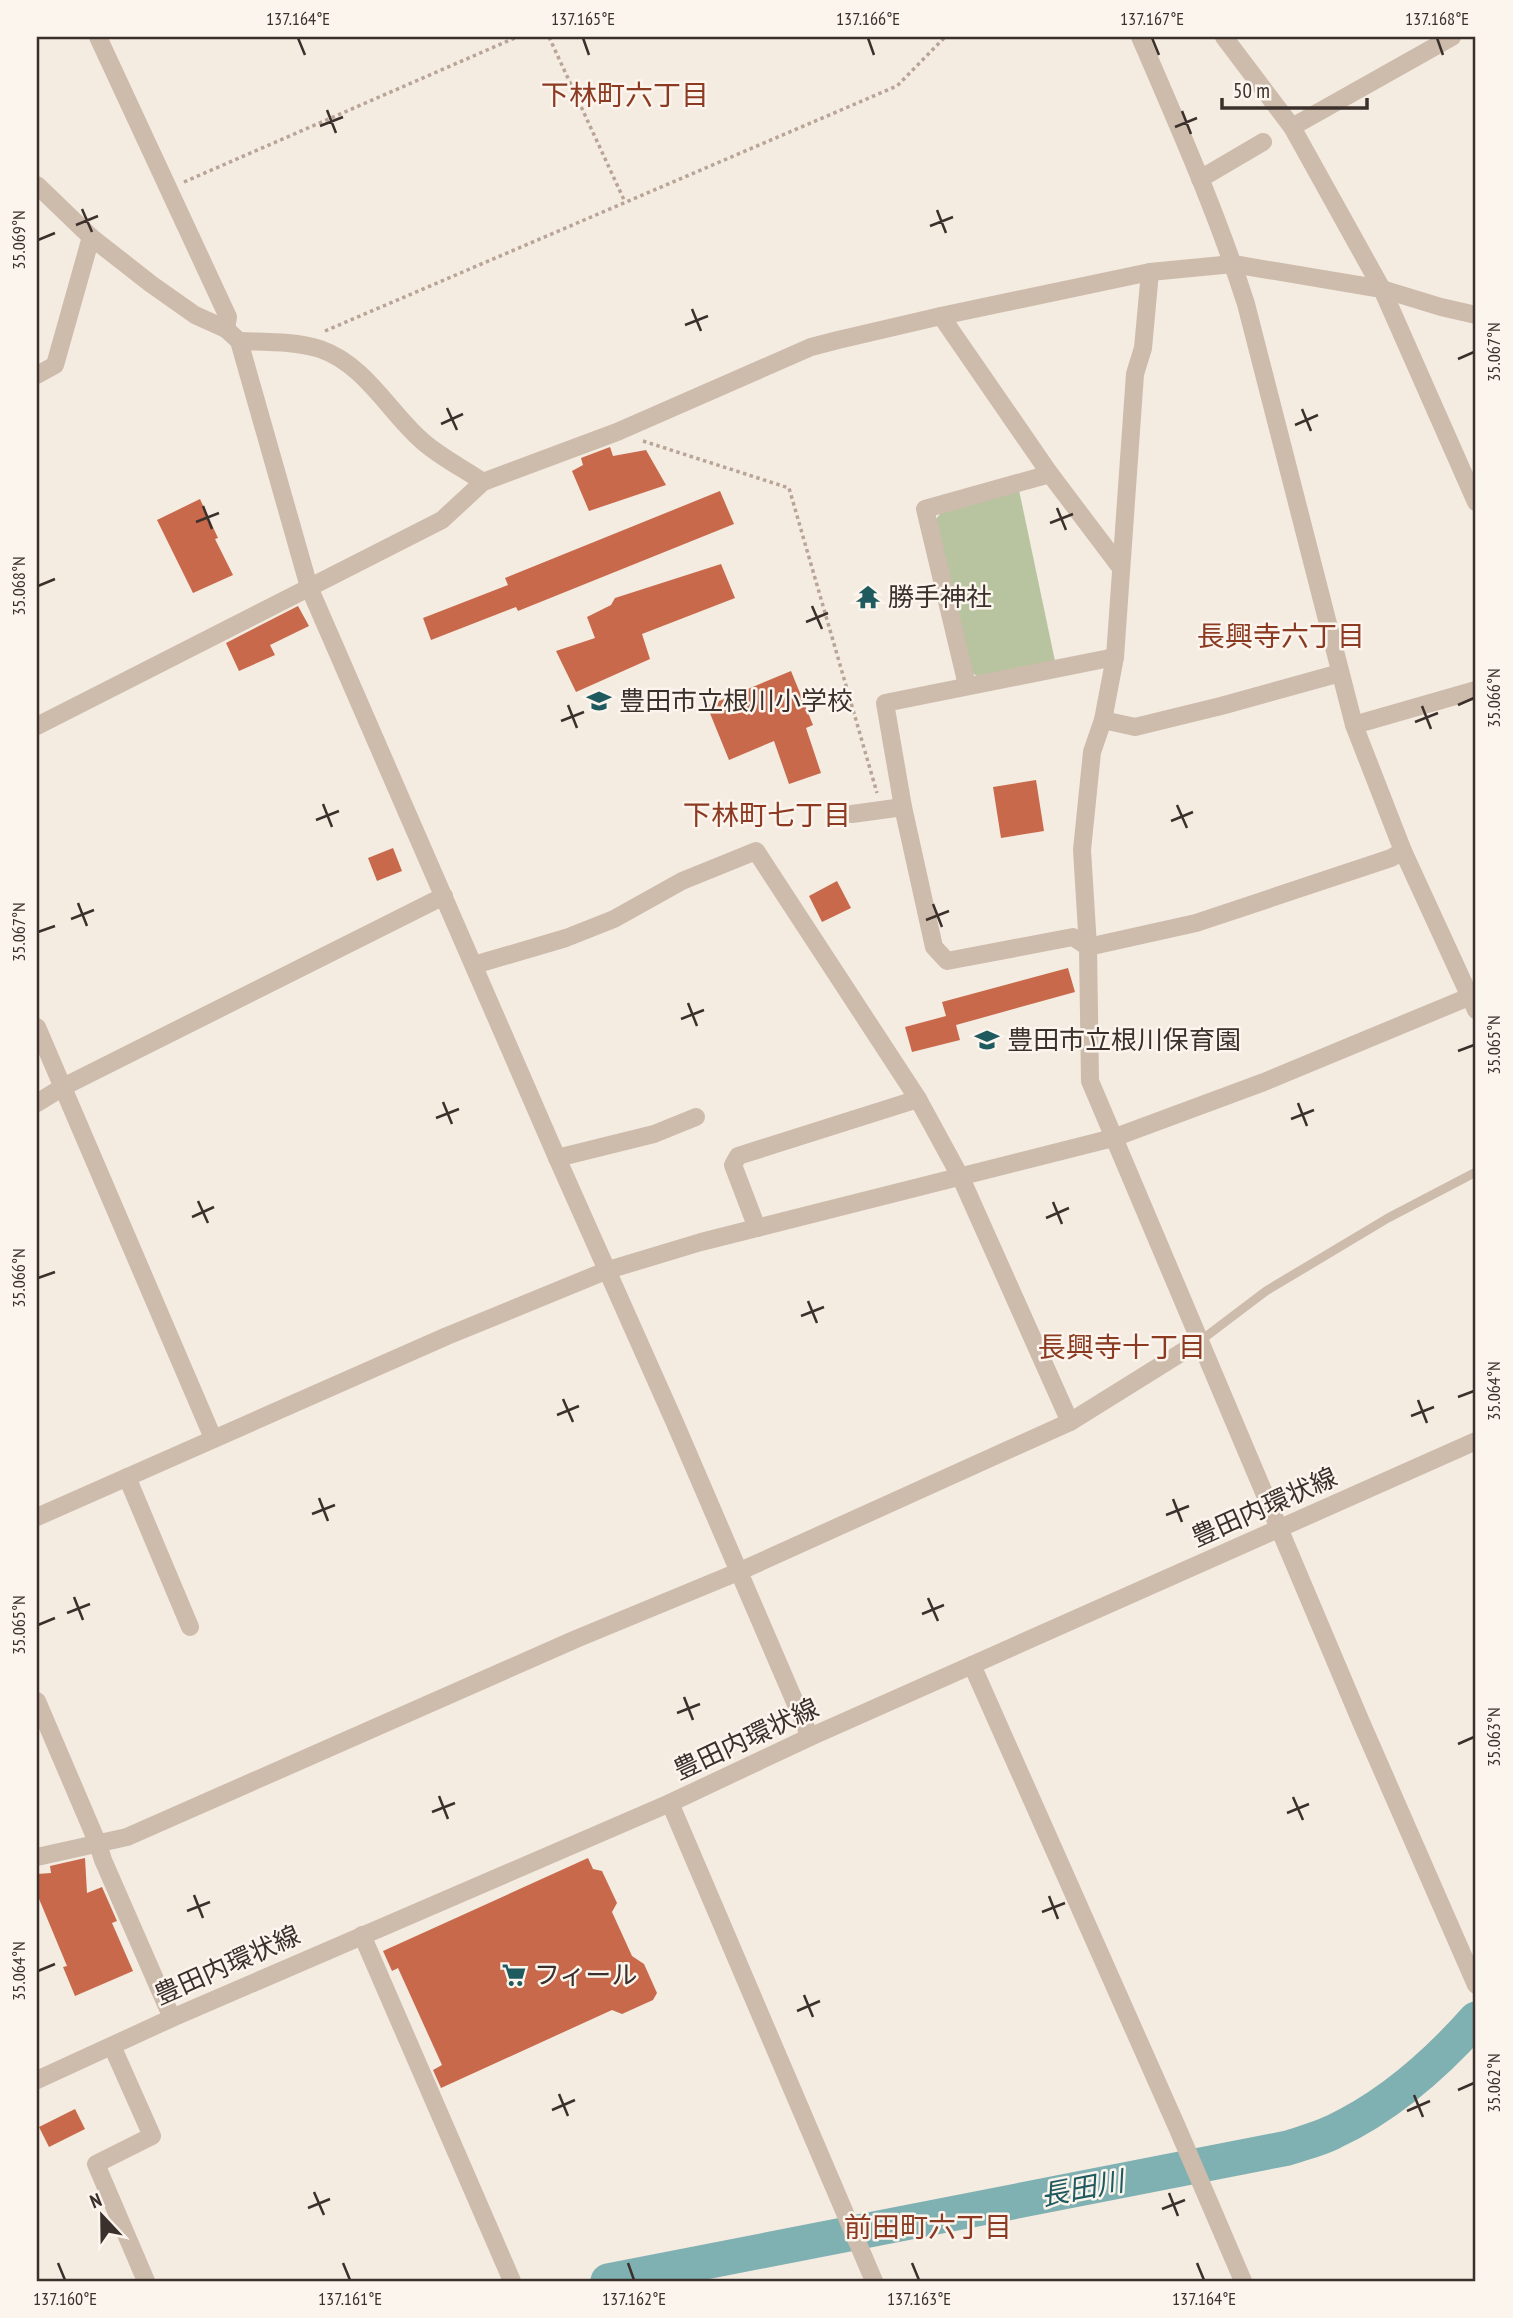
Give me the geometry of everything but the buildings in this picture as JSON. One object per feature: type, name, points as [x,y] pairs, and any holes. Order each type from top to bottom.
[{"type":"street","points":[[98,37],[229,317],[309,587],[810,1737]]},
{"type":"street","points":[[37,1517],[447,1336],[608,1270],[757,1228],[1114,1138],[1474,1000],[1403,851],[1354,725],[1251,320],[1233,264],[1200,179],[1140,37]]},
{"type":"street","points":[[1224,37],[1292,127],[1382,289],[1476,502]]},
{"type":"street","points":[[1292,127],[1452,37]]},
{"type":"street","points":[[1200,179],[1263,142]]},
{"type":"street","points":[[37,185],[91,237],[195,315],[233,335],[320,349],[341,360],[356,370],[424,443],[483,482]]},
{"type":"street","points":[[37,375],[55,365],[91,237]]},
{"type":"street","points":[[37,726],[442,520],[483,482],[617,432],[811,347],[941,316],[1150,272],[1233,264],[1382,289],[1476,315]]},
{"type":"street","points":[[1150,272],[1143,348],[1135,374],[1115,657],[1103,720],[1092,752],[1082,850],[1088,947],[1090,1081],[1361,1722],[1476,1985]]},
{"type":"street","points":[[941,316],[1051,474],[1121,568]]},
{"type":"street","points":[[967,685],[925,509],[1051,474]]},
{"type":"street","points":[[1115,657],[885,703],[903,807],[934,947],[947,961],[1073,937],[1088,947],[1196,923],[1391,858],[1403,851]]},
{"type":"street","points":[[1103,720],[1135,727],[1340,673]]},
{"type":"street","points":[[1354,725],[1476,690]]},
{"type":"street","points":[[852,814],[903,807]]},
{"type":"street","points":[[474,965],[566,938],[614,919],[682,881],[756,850],[918,1098],[961,1178],[1070,1422]]},
{"type":"street","points":[[37,1103],[63,1087],[444,895]]},
{"type":"street","points":[[37,1027],[213,1438]]},
{"type":"street","points":[[757,1228],[733,1166],[738,1156],[918,1098]]},
{"type":"street","points":[[557,1158],[654,1134],[696,1117]]},
{"type":"street","points":[[37,1857],[127,1837],[564,1645],[738,1572],[1070,1422],[1200,1341]]},
{"type":"street","name":"豊田内環状線","points":[[37,2080],[172,2018],[670,1803],[810,1737],[1476,1441]]},
{"type":"street","points":[[127,1477],[190,1627]]},
{"type":"street","points":[[972,1665],[1242,2281]]},
{"type":"street","points":[[37,1701],[172,2018]]},
{"type":"street","points":[[670,1803],[874,2281]]},
{"type":"street","points":[[362,1935],[512,2281]]},
{"type":"street","points":[[112,2046],[152,2136],[96,2164],[146,2281]]},
{"type":"lane","points":[[1200,1341],[1266,1291],[1388,1218],[1476,1172]]},
{"type":"path","points":[[169,189],[517,37]]},
{"type":"path","points":[[549,37],[625,202]]},
{"type":"path","points":[[294,344],[897,86],[945,37]]},
{"type":"path","points":[[617,432],[789,488],[882,809]]},
{"type":"green space","points":[[1019,490],[1055,661],[978,677],[971,672],[935,520],[941,513]]},
{"type":"waterway","name":"長田川","points":[[608,2281],[1288,2148],[1317,2139],[1354,2122],[1392,2097],[1428,2068],[1476,2019]]},
{"type":"place","name":"勝手神社","points":[[868,597]]},
{"type":"place","name":"豊田市立根川小学校","points":[[599,701]]},
{"type":"place","name":"豊田市立根川保育園","points":[[987,1040]]},
{"type":"place","name":"フィール","points":[[514,1975]]},
{"type":"district","name":"下林町六丁目","points":[[625,95]]},
{"type":"district","name":"長興寺六丁目","points":[[1281,636]]},
{"type":"district","name":"下林町七丁目","points":[[767,815]]},
{"type":"district","name":"長興寺十丁目","points":[[1122,1347]]},
{"type":"district","name":"前田町六丁目","points":[[928,2227]]}]
